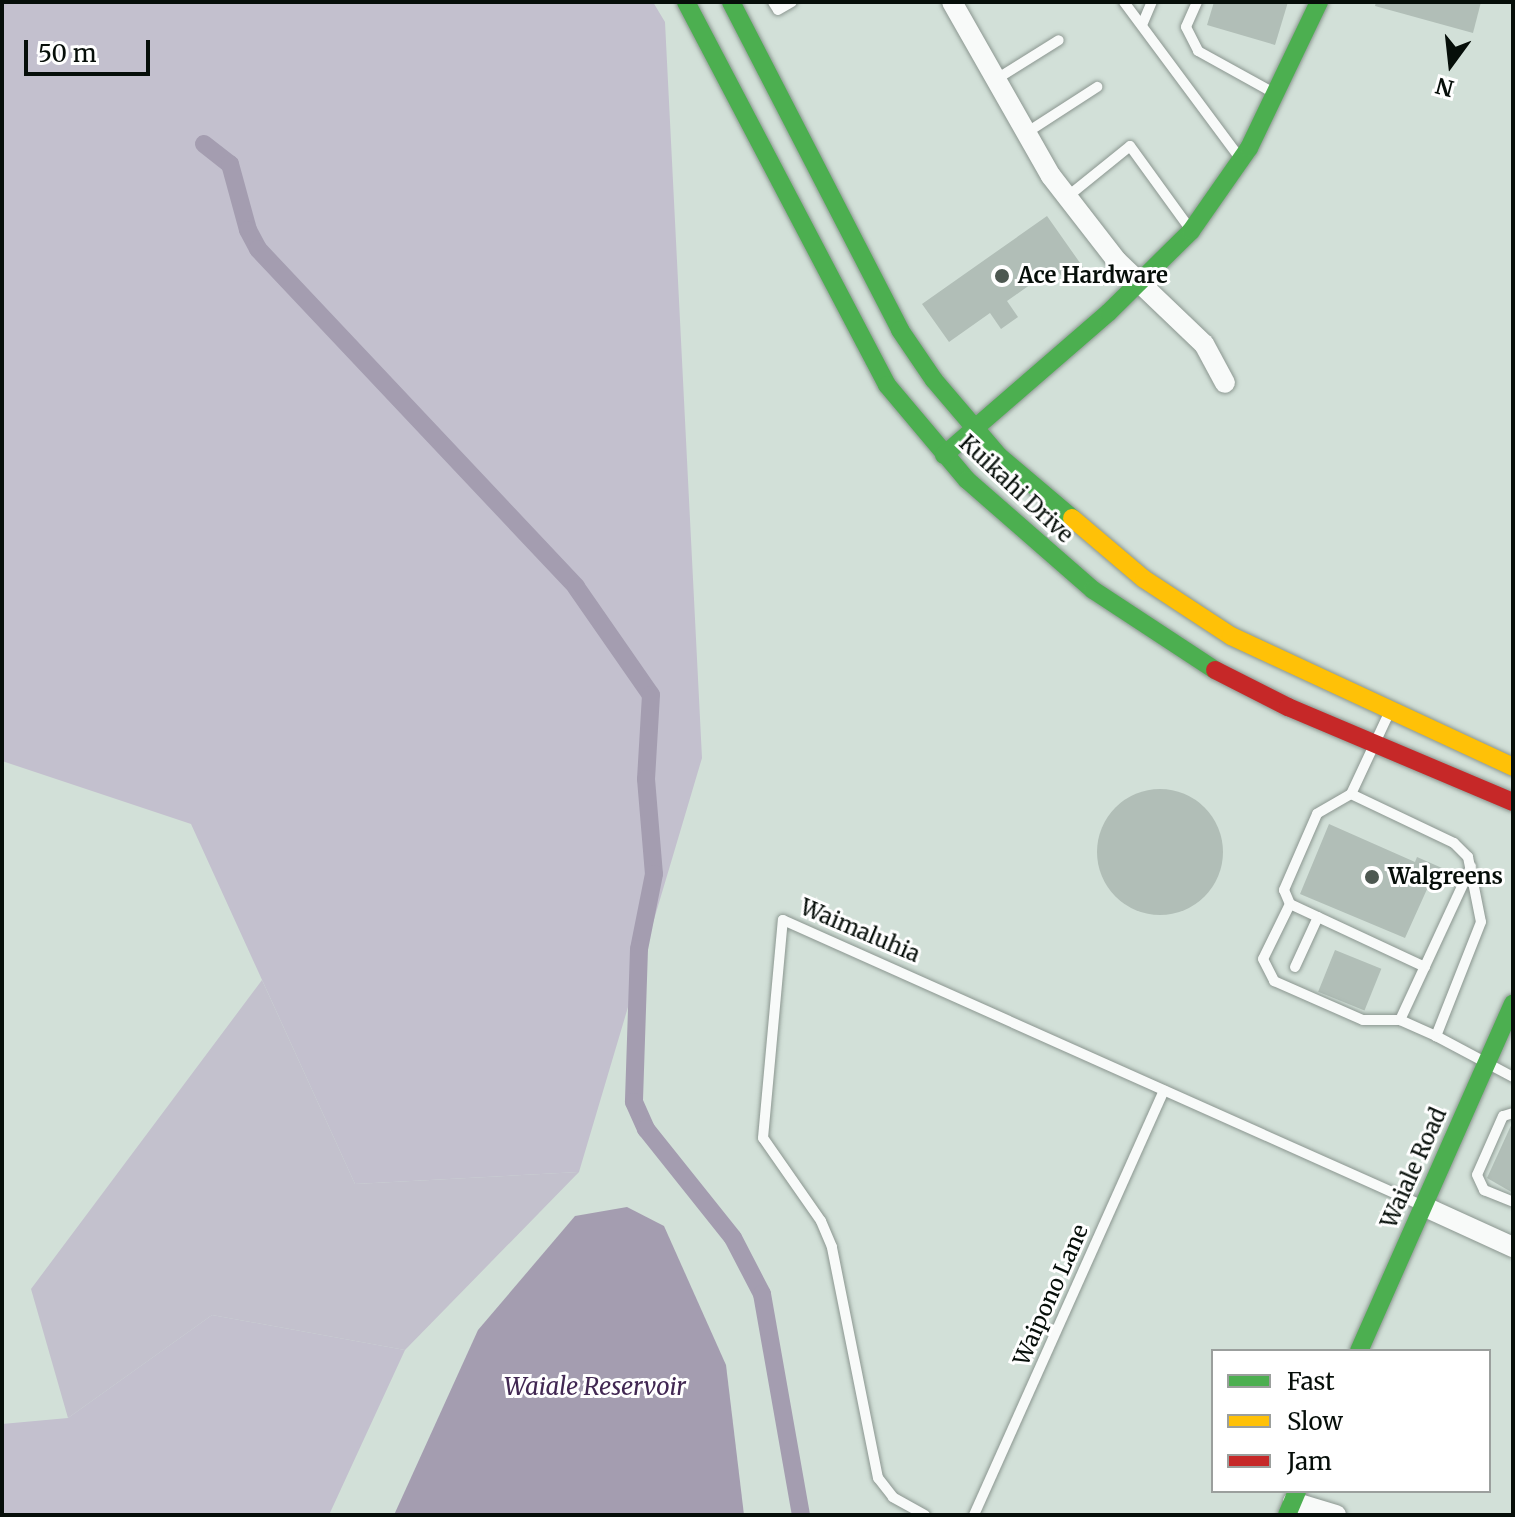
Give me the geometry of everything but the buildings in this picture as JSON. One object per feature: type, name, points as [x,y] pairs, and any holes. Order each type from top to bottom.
[{"type":"main road","name":"Kuikahi Drive","points":[[686,2],[859,338],[887,385],[944,455],[1022,533],[1145,629],[1288,707],[1513,802]]},
{"type":"main road","name":"Kuikahi Drive","points":[[731,2],[893,317],[934,380],[973,426],[1041,496],[1191,611],[1262,654],[1513,767]]},
{"type":"main road","points":[[944,455],[973,426],[1142,281],[1191,231],[1241,159],[1278,94],[1319,2]]},
{"type":"main road","name":"Waiale Road","points":[[1360,1349],[1513,1004]]},
{"type":"street","points":[[952,2],[1025,134],[1066,198],[1117,261],[1142,281],[1204,344],[1225,383]]},
{"type":"street","points":[[1423,1206],[1513,1247]]},
{"type":"street","points":[[1292,1503],[1336,1515]]},
{"type":"lane","points":[[773,2],[778,10],[792,2]]},
{"type":"lane","points":[[1124,2],[1241,159]]},
{"type":"lane","points":[[1142,25],[1152,2]]},
{"type":"lane","points":[[1197,2],[1186,27],[1198,51],[1278,94]]},
{"type":"lane","points":[[995,80],[1059,40]]},
{"type":"lane","points":[[1025,134],[1097,87]]},
{"type":"lane","points":[[1066,198],[1130,146],[1191,231]]},
{"type":"lane","points":[[1390,712],[1351,794],[1324,808],[1310,825],[1285,878],[1290,904],[1263,959],[1274,981],[1363,1020],[1400,1020],[1513,1077]]},
{"type":"lane","points":[[1351,794],[1454,843],[1471,867],[1481,922],[1436,1036]]},
{"type":"lane","points":[[1400,1020],[1471,867]]},
{"type":"lane","points":[[1290,904],[1425,967]]},
{"type":"lane","points":[[1295,967],[1318,917]]},
{"type":"lane","name":"Waimaluhia","points":[[925,1515],[893,1497],[878,1478],[832,1247],[821,1221],[763,1138],[783,920],[1423,1206]]},
{"type":"lane","name":"Waipono Lane","points":[[974,1515],[1164,1091]]},
{"type":"lane","points":[[1513,1113],[1503,1116],[1477,1175],[1484,1190],[1513,1202]]},
{"type":"shaded area","points":[[2,2],[653,2],[665,22],[702,758],[579,1172],[355,1184],[191,824],[2,761]]},
{"type":"shaded area","points":[[262,980],[355,1184],[579,1172],[405,1350],[212,1315],[68,1418],[31,1289]]},
{"type":"shaded area","points":[[212,1315],[405,1350],[329,1515],[2,1515],[2,1424],[68,1418]]},
{"type":"water","name":"Waiale Reservoir","points":[[627,1207],[664,1226],[726,1365],[744,1515],[394,1515],[478,1330],[575,1216]]},
{"type":"waterway","points":[[204,144],[230,164],[248,230],[258,249],[576,587],[651,695],[646,779],[654,874],[639,949],[634,1102],[646,1129],[733,1238],[762,1294],[801,1515]]},
{"type":"traffic: fast","points":[[686,2],[887,385],[967,480],[1093,590],[1215,670]]},
{"type":"traffic: fast","points":[[731,2],[900,330],[934,380],[999,456],[1072,518]]},
{"type":"traffic: fast","points":[[944,455],[1109,312],[1191,231],[1249,148],[1319,2]]},
{"type":"traffic: fast","points":[[1360,1349],[1513,1004]]},
{"type":"traffic: fast","points":[[1287,1515],[1296,1493]]},
{"type":"traffic: slow","points":[[1072,518],[1144,579],[1231,636],[1513,767]]},
{"type":"traffic: jam","points":[[1215,670],[1288,707],[1513,802]]},
{"type":"place","name":"Ace Hardware","points":[[1002,276]]},
{"type":"place","name":"Walgreens","points":[[1372,877]]}]
